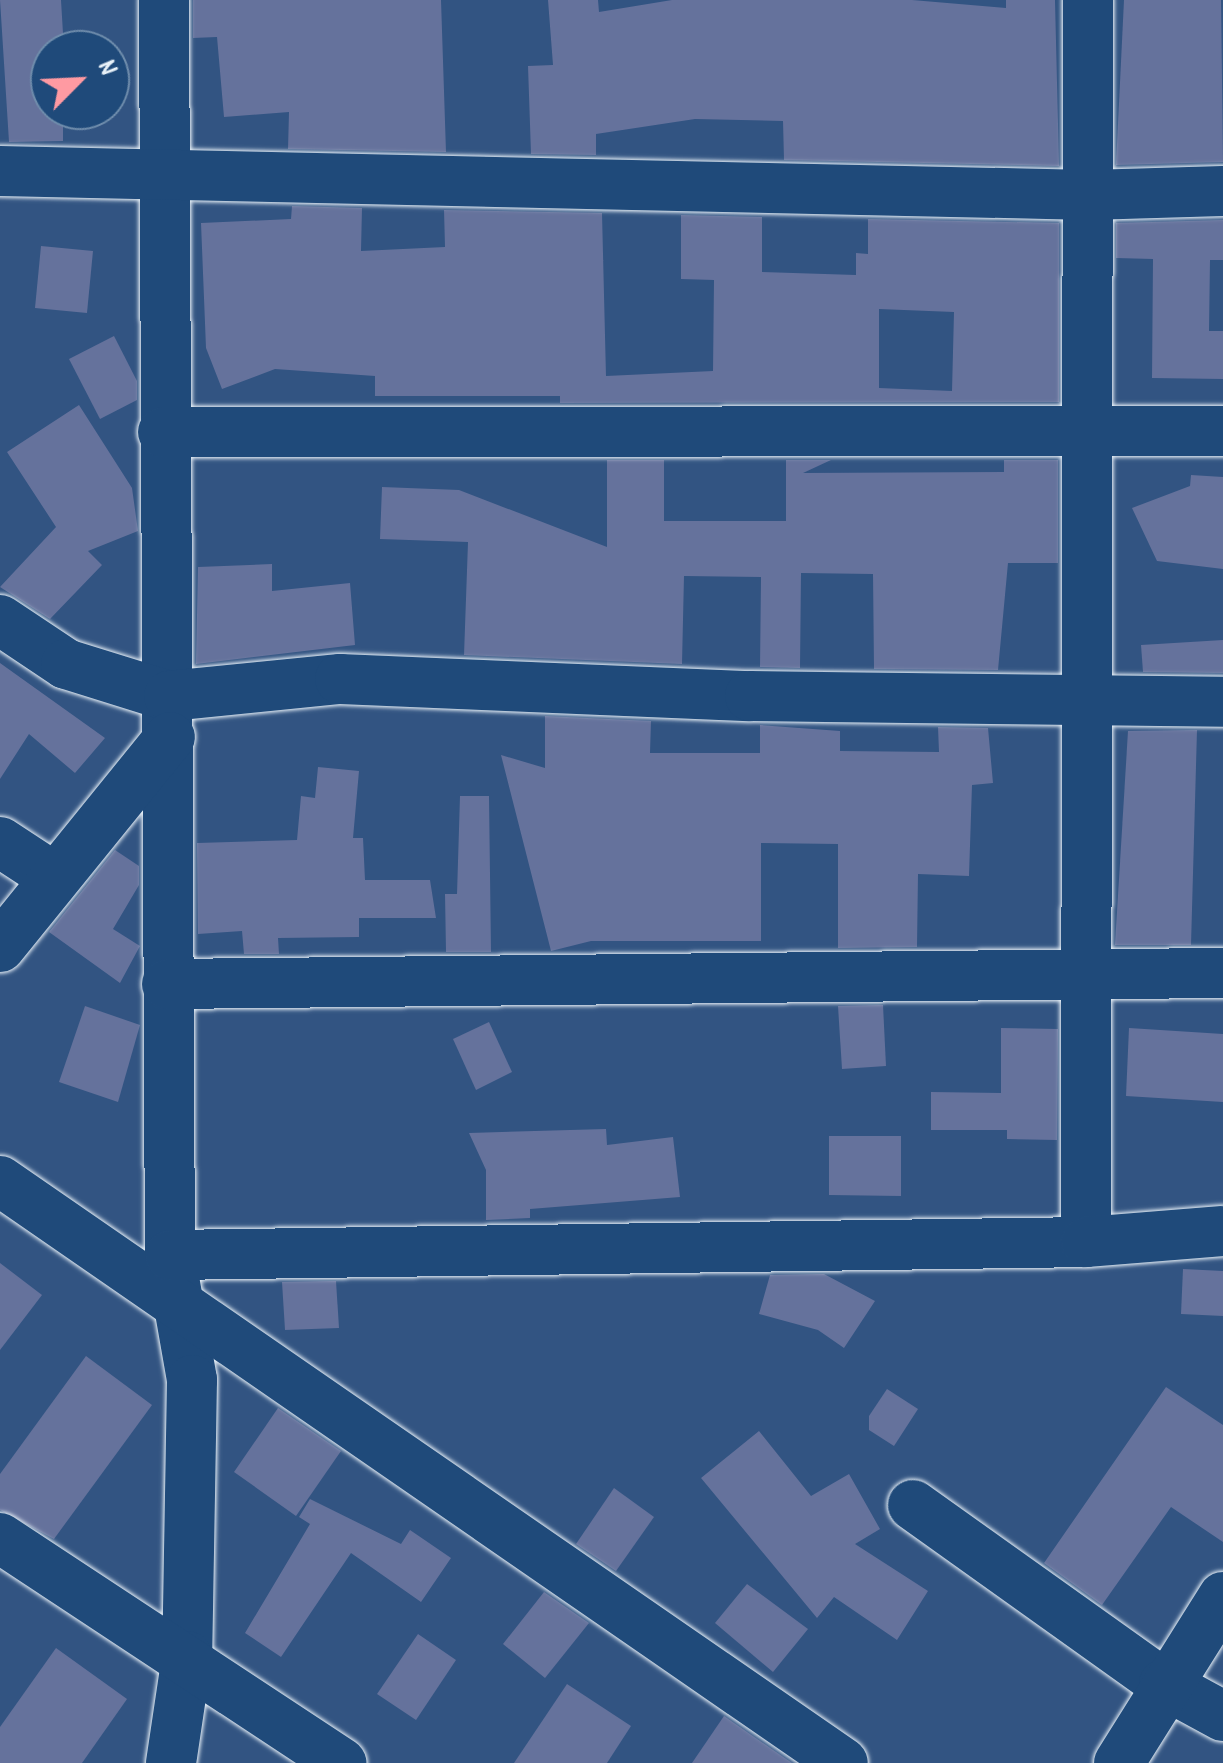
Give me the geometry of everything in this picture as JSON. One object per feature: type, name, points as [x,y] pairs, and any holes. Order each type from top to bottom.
[{"type":"street","points":[[164,0],[161,177],[169,717],[170,1256],[192,1380],[187,1656],[171,1763]]},
{"type":"street","points":[[1086,1242],[1092,430],[1088,0]]},
{"type":"street","points":[[0,171],[1089,195],[1223,191]]},
{"type":"street","points":[[163,432],[1223,431]]},
{"type":"street","points":[[0,620],[66,664],[169,717],[340,679],[750,696],[1223,702]]},
{"type":"street","points":[[0,946],[56,878],[169,717]]},
{"type":"street","points":[[0,842],[56,878]]},
{"type":"street","points":[[167,984],[1223,972]]},
{"type":"street","points":[[0,1181],[180,1310],[338,1412],[843,1763]]},
{"type":"street","points":[[170,1256],[1086,1242],[1223,1231]]},
{"type":"street","points":[[913,1505],[1164,1684],[1223,1716]]},
{"type":"street","points":[[0,1538],[187,1656],[341,1763]]},
{"type":"street","points":[[1119,1763],[1164,1684],[1223,1597]]},
{"type":"building","points":[[0,0],[61,0],[63,30],[30,30],[30,130],[63,130],[63,141],[9,142]]},
{"type":"building","points":[[193,0],[441,0],[446,152],[288,149],[289,112],[224,117],[217,37],[193,38]]},
{"type":"building","points":[[548,0],[598,0],[599,12],[672,0],[912,0],[1006,8],[1006,0],[1055,0],[1059,166],[784,160],[783,121],[695,119],[596,134],[596,155],[531,154],[528,66],[553,65]]},
{"type":"building","points":[[1124,0],[1221,0],[1223,162],[1116,165]]},
{"type":"building","points":[[292,206],[362,208],[361,251],[445,247],[444,210],[602,213],[606,376],[713,371],[714,280],[681,279],[681,215],[762,217],[762,272],[856,275],[856,253],[868,254],[868,219],[1059,223],[1059,402],[560,403],[560,396],[375,396],[375,376],[275,369],[222,389],[206,348],[201,223],[291,219]],"holes":[[[879,309],[954,312],[952,391],[879,388]]]},
{"type":"building","points":[[1223,220],[1223,260],[1210,260],[1209,331],[1223,331],[1223,379],[1152,378],[1153,259],[1116,258],[1116,223]]},
{"type":"building","points":[[41,246],[93,251],[87,313],[35,308]]},
{"type":"building","points":[[114,336],[137,381],[137,400],[100,419],[69,359]]},
{"type":"building","points":[[79,405],[132,488],[138,531],[88,551],[102,565],[50,619],[0,587],[56,527],[7,452]]},
{"type":"building","points":[[607,460],[664,460],[664,521],[786,521],[786,460],[831,460],[803,473],[1004,472],[1004,460],[1058,460],[1058,563],[1008,563],[998,670],[874,669],[873,574],[801,573],[800,668],[760,667],[761,577],[684,576],[682,664],[464,655],[468,542],[380,539],[382,487],[459,490],[607,547]]},
{"type":"building","points":[[1191,475],[1223,477],[1223,569],[1157,561],[1132,508],[1190,486]]},
{"type":"building","points":[[272,564],[272,591],[350,583],[355,645],[196,664],[198,567]]},
{"type":"building","points":[[1223,640],[1223,673],[1143,672],[1141,645]]},
{"type":"building","points":[[0,663],[105,738],[75,773],[29,734],[0,779]]},
{"type":"building","points":[[545,716],[651,721],[650,753],[760,753],[760,725],[840,731],[840,751],[939,752],[938,727],[988,728],[993,783],[972,785],[969,876],[918,874],[917,947],[838,948],[838,844],[761,843],[761,941],[591,941],[551,951],[501,755],[545,768]]},
{"type":"building","points":[[1197,730],[1191,945],[1115,945],[1128,731]]},
{"type":"building","points":[[318,767],[359,771],[353,838],[363,838],[365,880],[430,880],[436,918],[359,918],[359,937],[278,938],[279,954],[244,954],[242,931],[198,934],[197,843],[297,840],[301,796],[315,798]]},
{"type":"building","points":[[460,796],[489,796],[491,952],[446,952],[445,894],[457,894]]},
{"type":"building","points":[[115,850],[139,866],[139,885],[113,929],[140,946],[120,983],[49,932]]},
{"type":"building","points":[[883,1005],[886,1066],[842,1069],[838,1006]]},
{"type":"building","points":[[85,1006],[140,1025],[118,1102],[59,1082]]},
{"type":"building","points":[[489,1022],[512,1072],[476,1090],[453,1039]]},
{"type":"building","points":[[1001,1028],[1058,1029],[1057,1140],[1007,1139],[1007,1130],[931,1130],[931,1092],[1001,1093]]},
{"type":"building","points":[[1129,1028],[1223,1034],[1223,1102],[1126,1096]]},
{"type":"building","points":[[606,1129],[607,1145],[673,1137],[680,1197],[530,1209],[530,1218],[486,1220],[486,1170],[469,1133]]},
{"type":"building","points":[[829,1136],[901,1136],[901,1196],[829,1195]]},
{"type":"building","points":[[0,1263],[42,1295],[0,1350]]},
{"type":"building","points":[[1183,1269],[1223,1271],[1223,1316],[1181,1314]]},
{"type":"building","points":[[824,1274],[875,1301],[844,1348],[818,1330],[759,1314],[770,1275]]},
{"type":"building","points":[[336,1281],[339,1328],[285,1330],[282,1282]]},
{"type":"building","points":[[86,1356],[152,1405],[54,1539],[0,1510],[0,1474]]},
{"type":"building","points":[[1166,1387],[1223,1425],[1223,1542],[1171,1507],[1102,1605],[1044,1563]]},
{"type":"building","points":[[887,1389],[918,1409],[894,1446],[869,1430],[869,1416]]},
{"type":"building","points":[[278,1408],[341,1451],[296,1516],[234,1472]]},
{"type":"building","points":[[759,1431],[811,1496],[849,1474],[880,1529],[855,1544],[928,1591],[897,1640],[834,1597],[817,1618],[701,1478]]},
{"type":"building","points":[[614,1488],[654,1517],[616,1571],[576,1544]]},
{"type":"building","points":[[310,1499],[401,1544],[410,1530],[451,1558],[421,1602],[351,1553],[281,1657],[245,1633],[310,1524],[299,1517]]},
{"type":"building","points":[[747,1584],[808,1629],[773,1672],[715,1623]]},
{"type":"building","points":[[544,1592],[589,1623],[545,1678],[503,1644]]},
{"type":"building","points":[[418,1634],[456,1660],[416,1720],[377,1694]]},
{"type":"building","points":[[56,1648],[127,1699],[82,1763],[0,1763],[0,1727]]},
{"type":"building","points":[[567,1684],[631,1726],[607,1763],[514,1763]]},
{"type":"building","points":[[724,1716],[792,1763],[692,1763]]}]
